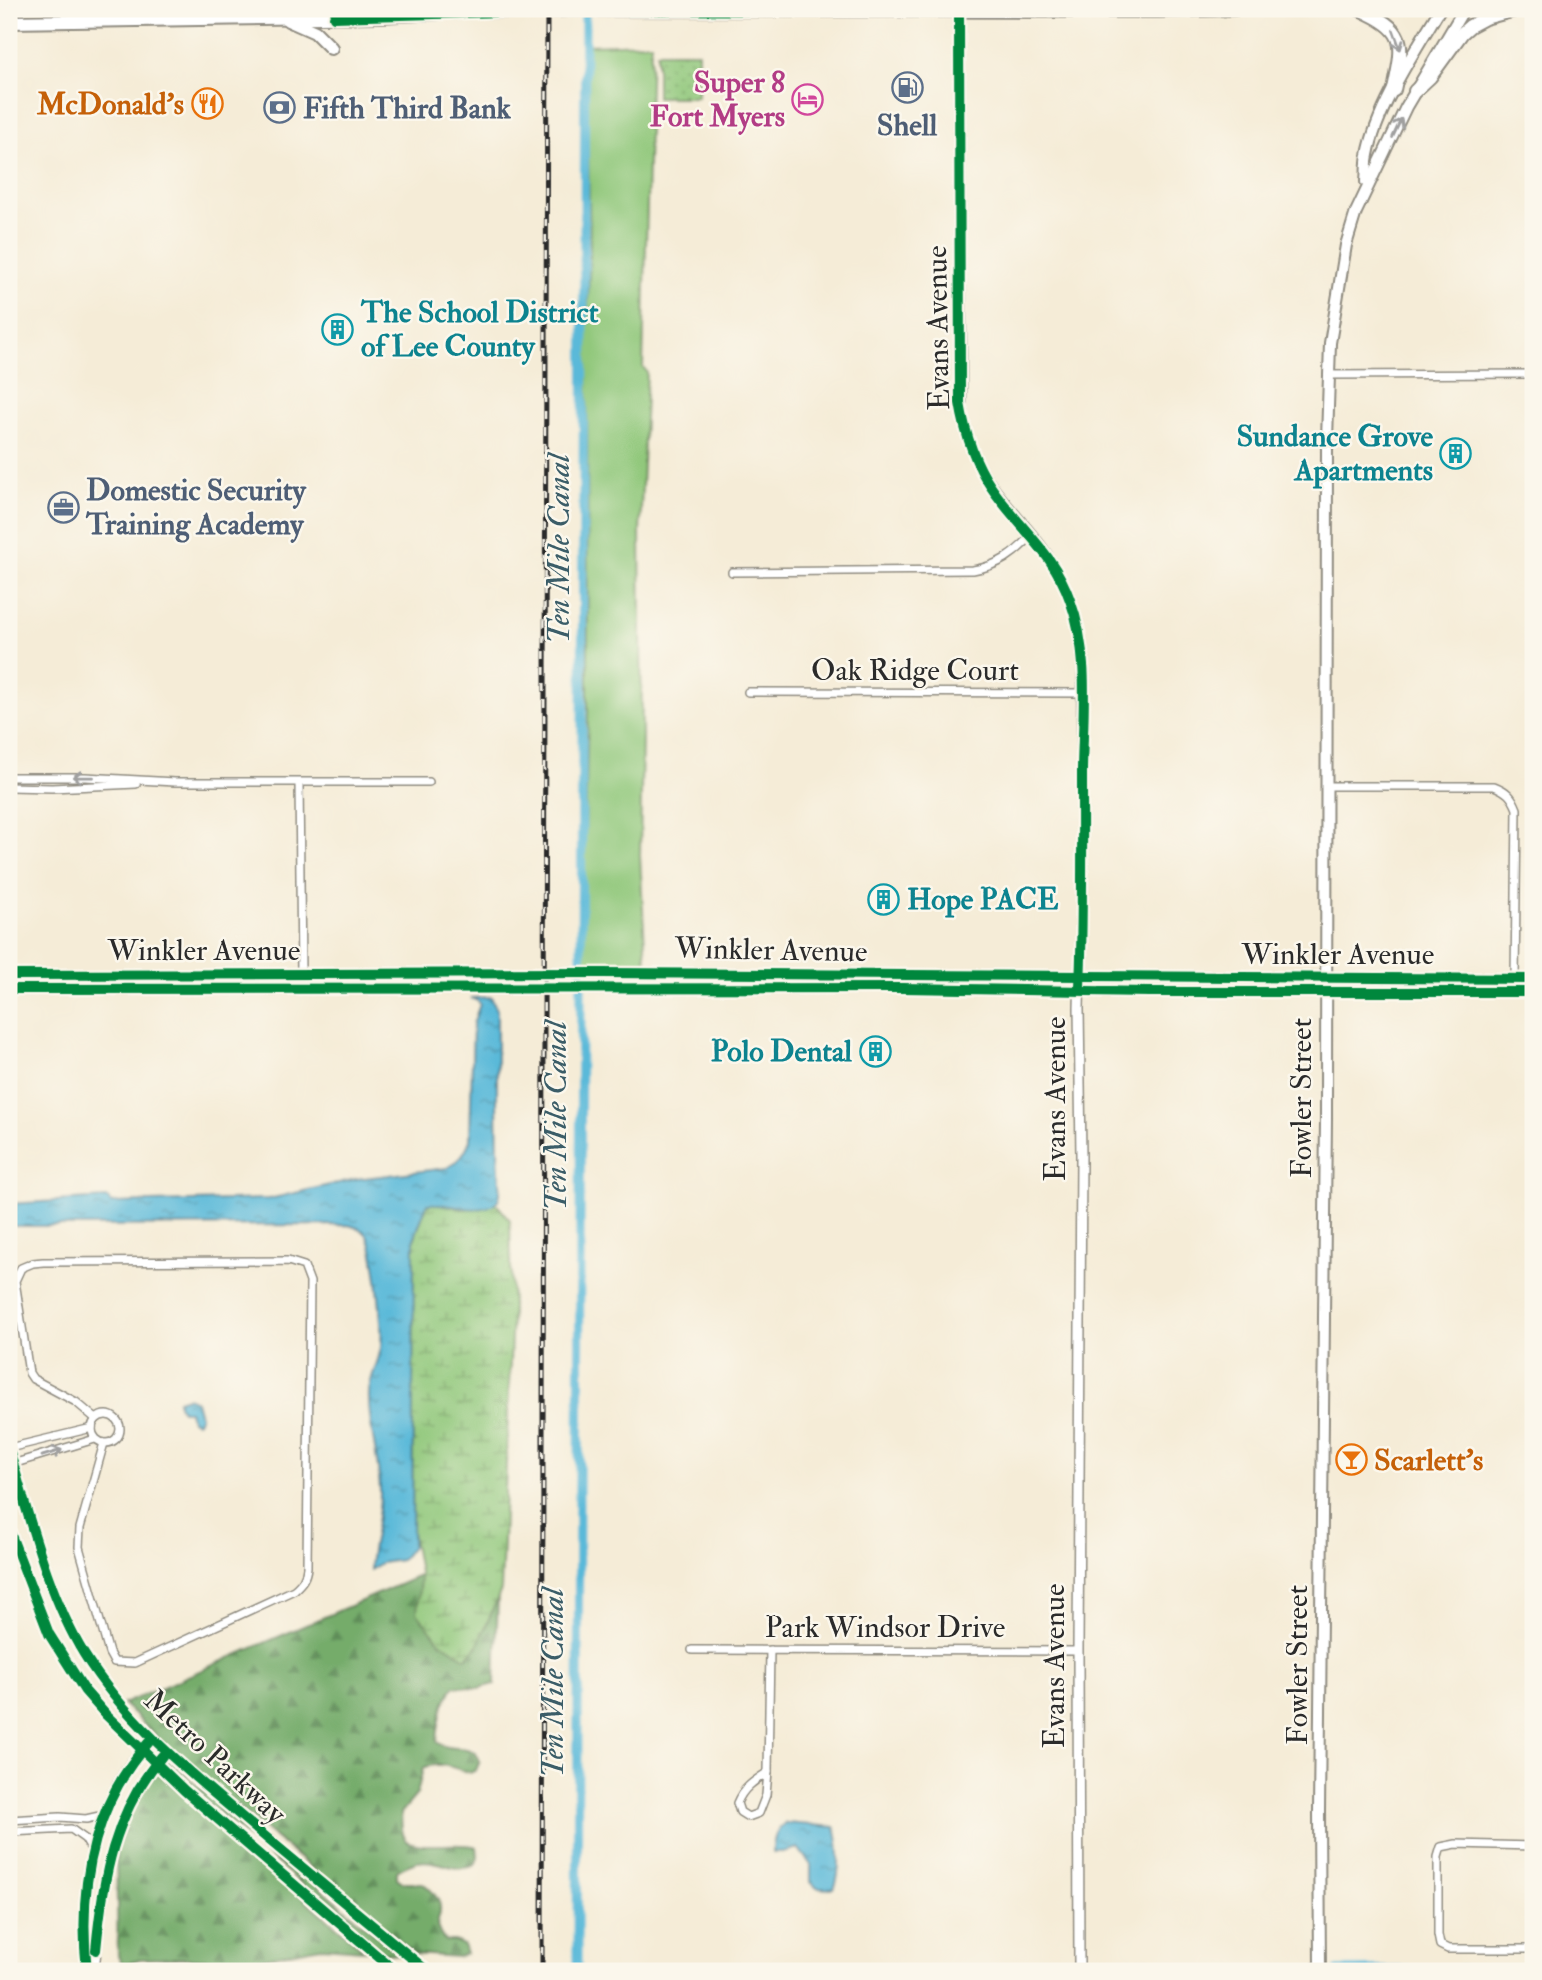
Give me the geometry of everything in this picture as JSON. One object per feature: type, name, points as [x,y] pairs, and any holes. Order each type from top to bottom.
[{"type":"highway","points":[[173,19],[197,12],[262,9]]},
{"type":"highway","points":[[9,22],[569,10],[1235,9]]},
{"type":"highway","points":[[1359,9],[1388,24],[1399,36],[1401,59],[1394,90]]},
{"type":"highway","points":[[1507,9],[1533,9]]},
{"type":"highway","points":[[1415,91],[1430,77],[1462,33],[1485,18],[1519,9]]},
{"type":"highway","points":[[282,18],[315,33],[331,48]]},
{"type":"main road","name":"Fowler Street","points":[[1366,189],[1368,154],[1394,90],[1440,9]]},
{"type":"main road","name":"Fowler Street","points":[[1320,1971],[1328,375],[1335,306],[1346,245],[1366,189],[1415,91],[1464,9]]},
{"type":"main road","name":"Metro Parkway","points":[[9,1449],[22,1499],[64,1618],[95,1671],[166,1752],[427,1971]]},
{"type":"main road","name":"Metro Parkway","points":[[9,1530],[49,1634],[85,1691],[106,1715],[155,1764],[395,1971]]},
{"type":"street","name":"Evans Avenue","points":[[959,10],[960,402],[967,435],[980,469],[1057,571],[1073,607],[1081,645],[1079,1971]]},
{"type":"street","points":[[1328,375],[1533,374]]},
{"type":"street","points":[[732,572],[973,570],[996,564],[1009,557],[1032,535]]},
{"type":"street","name":"Oak Ridge Court","points":[[748,692],[1083,693]]},
{"type":"street","points":[[9,777],[85,776],[176,782],[429,782]]},
{"type":"street","points":[[9,787],[65,788],[176,782]]},
{"type":"street","points":[[234,989],[286,984],[295,981],[301,974],[299,783]]},
{"type":"street","points":[[1326,786],[1485,786],[1505,791],[1513,799],[1517,809],[1515,979]]},
{"type":"street","name":"Winkler Avenue","points":[[9,975],[560,972],[1533,979]]},
{"type":"street","points":[[395,989],[404,980],[433,973]]},
{"type":"street","name":"Winkler Avenue","points":[[9,989],[902,988],[1533,992]]},
{"type":"street","points":[[96,1419],[76,1402],[33,1379],[29,1373],[15,1281],[21,1268],[43,1262],[288,1261],[304,1266],[310,1282],[310,1295],[307,1567],[301,1584],[294,1590],[135,1663],[114,1662],[109,1653],[79,1547],[80,1528],[104,1443]]},
{"type":"street","points":[[11,1465],[95,1439],[109,1443],[118,1437],[120,1425],[114,1417],[109,1415],[96,1419],[92,1428],[95,1439]]},
{"type":"street","points":[[9,1449],[92,1428]]},
{"type":"street","name":"Park Windsor Drive","points":[[692,1650],[1078,1651]]},
{"type":"street","points":[[768,1772],[750,1784],[737,1803],[740,1812],[748,1817],[759,1813],[766,1795],[768,1772],[770,1650]]},
{"type":"street","points":[[87,1971],[85,1902],[92,1851],[104,1815],[128,1767],[152,1739]]},
{"type":"street","points":[[93,1971],[103,1884],[115,1838],[128,1805],[166,1752]]},
{"type":"street","points":[[9,1820],[86,1819],[104,1815]]},
{"type":"street","points":[[71,1818],[71,1829]]},
{"type":"street","points":[[23,1820],[23,1831]]},
{"type":"street","points":[[9,1832],[71,1829],[85,1839],[92,1851]]},
{"type":"street","points":[[1533,1846],[1456,1844],[1441,1847],[1438,1857],[1438,1935],[1440,1945],[1448,1949],[1533,1949]]},
{"type":"street","points":[[85,1902],[89,1923],[93,1930],[97,1930]]},
{"type":"green space","points":[[651,43],[643,367],[647,372],[640,532],[640,856],[646,964],[582,962],[588,708],[587,324],[590,252],[586,45]]},
{"type":"green space","points":[[657,52],[698,52],[698,97],[657,97]]},
{"type":"green space","points":[[496,1203],[510,1220],[512,1312],[501,1590],[477,1647],[466,1658],[440,1642],[417,1613],[420,1578],[412,1532],[414,1240],[427,1204],[463,1209]]},
{"type":"green space","points":[[419,1576],[477,1647],[498,1596],[495,1684],[479,1688],[454,1686],[444,1706],[437,1742],[448,1747],[472,1751],[480,1761],[476,1770],[470,1773],[441,1765],[423,1768],[417,1794],[401,1813],[403,1834],[411,1843],[477,1847],[475,1865],[465,1868],[421,1861],[397,1871],[397,1878],[404,1883],[423,1883],[436,1896],[440,1907],[437,1924],[440,1934],[445,1941],[455,1941],[463,1945],[466,1954],[458,1957],[414,1954],[168,1748],[123,1704]]},
{"type":"green space","points":[[166,1759],[400,1955],[380,1952],[162,1763]]},
{"type":"green space","points":[[156,1771],[364,1950],[321,1947],[247,1961],[140,1959],[122,1965],[118,1956],[116,1849],[132,1807]]},
{"type":"water","points":[[491,997],[497,1010],[500,1193],[495,1203],[480,1209],[427,1204],[414,1239],[412,1546],[401,1560],[381,1563],[370,1570],[380,1490],[369,1394],[380,1353],[381,1338],[376,1272],[367,1235],[359,1228],[348,1225],[9,1226],[9,1204],[107,1198],[111,1203],[269,1199],[356,1179],[447,1168],[461,1156],[470,1140],[473,1024],[480,1004],[471,998]]},
{"type":"water","points":[[187,1397],[196,1401],[200,1416],[197,1422],[191,1420],[189,1411],[183,1411],[178,1405],[178,1400]]},
{"type":"water","points":[[786,1823],[835,1827],[839,1858],[834,1889],[817,1888],[811,1882],[811,1865],[798,1848],[773,1852],[776,1835]]},
{"type":"waterway","name":"Ten Mile Canal","points":[[577,1971],[585,9]]},
{"type":"waterway","points":[[1338,1971],[1533,1970]]},
{"type":"railway","points":[[542,1971],[547,9]]},
{"type":"cycle path","points":[[339,9],[334,17],[569,10],[959,11]]},
{"type":"cycle path","points":[[959,9],[960,403],[980,468],[1001,501],[1054,567],[1063,583],[1076,620],[1084,683],[1080,987]]},
{"type":"cycle path","points":[[9,975],[601,973],[1533,979]]},
{"type":"cycle path","points":[[9,989],[902,988],[1149,992],[1533,992]]},
{"type":"cycle path","points":[[9,1450],[40,1555],[60,1607],[99,1677],[134,1719],[193,1776],[427,1971]]},
{"type":"cycle path","points":[[9,1530],[49,1634],[85,1691],[106,1715],[185,1791],[395,1971]]},
{"type":"cycle path","points":[[87,1971],[85,1909],[93,1849],[114,1793],[149,1742]]},
{"type":"cycle path","points":[[96,1950],[102,1897],[113,1847],[132,1801],[162,1756]]},
{"type":"place","name":"Shell","points":[[907,87]]},
{"type":"place","name":"Super 8 Fort Myers","points":[[808,99]]},
{"type":"place","name":"McDonald's","points":[[207,104]]},
{"type":"place","name":"Fifth Third Bank","points":[[280,108]]},
{"type":"place","name":"The School District of Lee County","points":[[338,329]]},
{"type":"place","name":"Sundance Grove Apartments","points":[[1456,453]]},
{"type":"place","name":"Domestic Security Training Academy","points":[[63,507]]},
{"type":"place","name":"Hope PACE","points":[[884,899]]},
{"type":"place","name":"Polo Dental","points":[[875,1051]]},
{"type":"place","name":"Scarlett's","points":[[1351,1460]]}]
